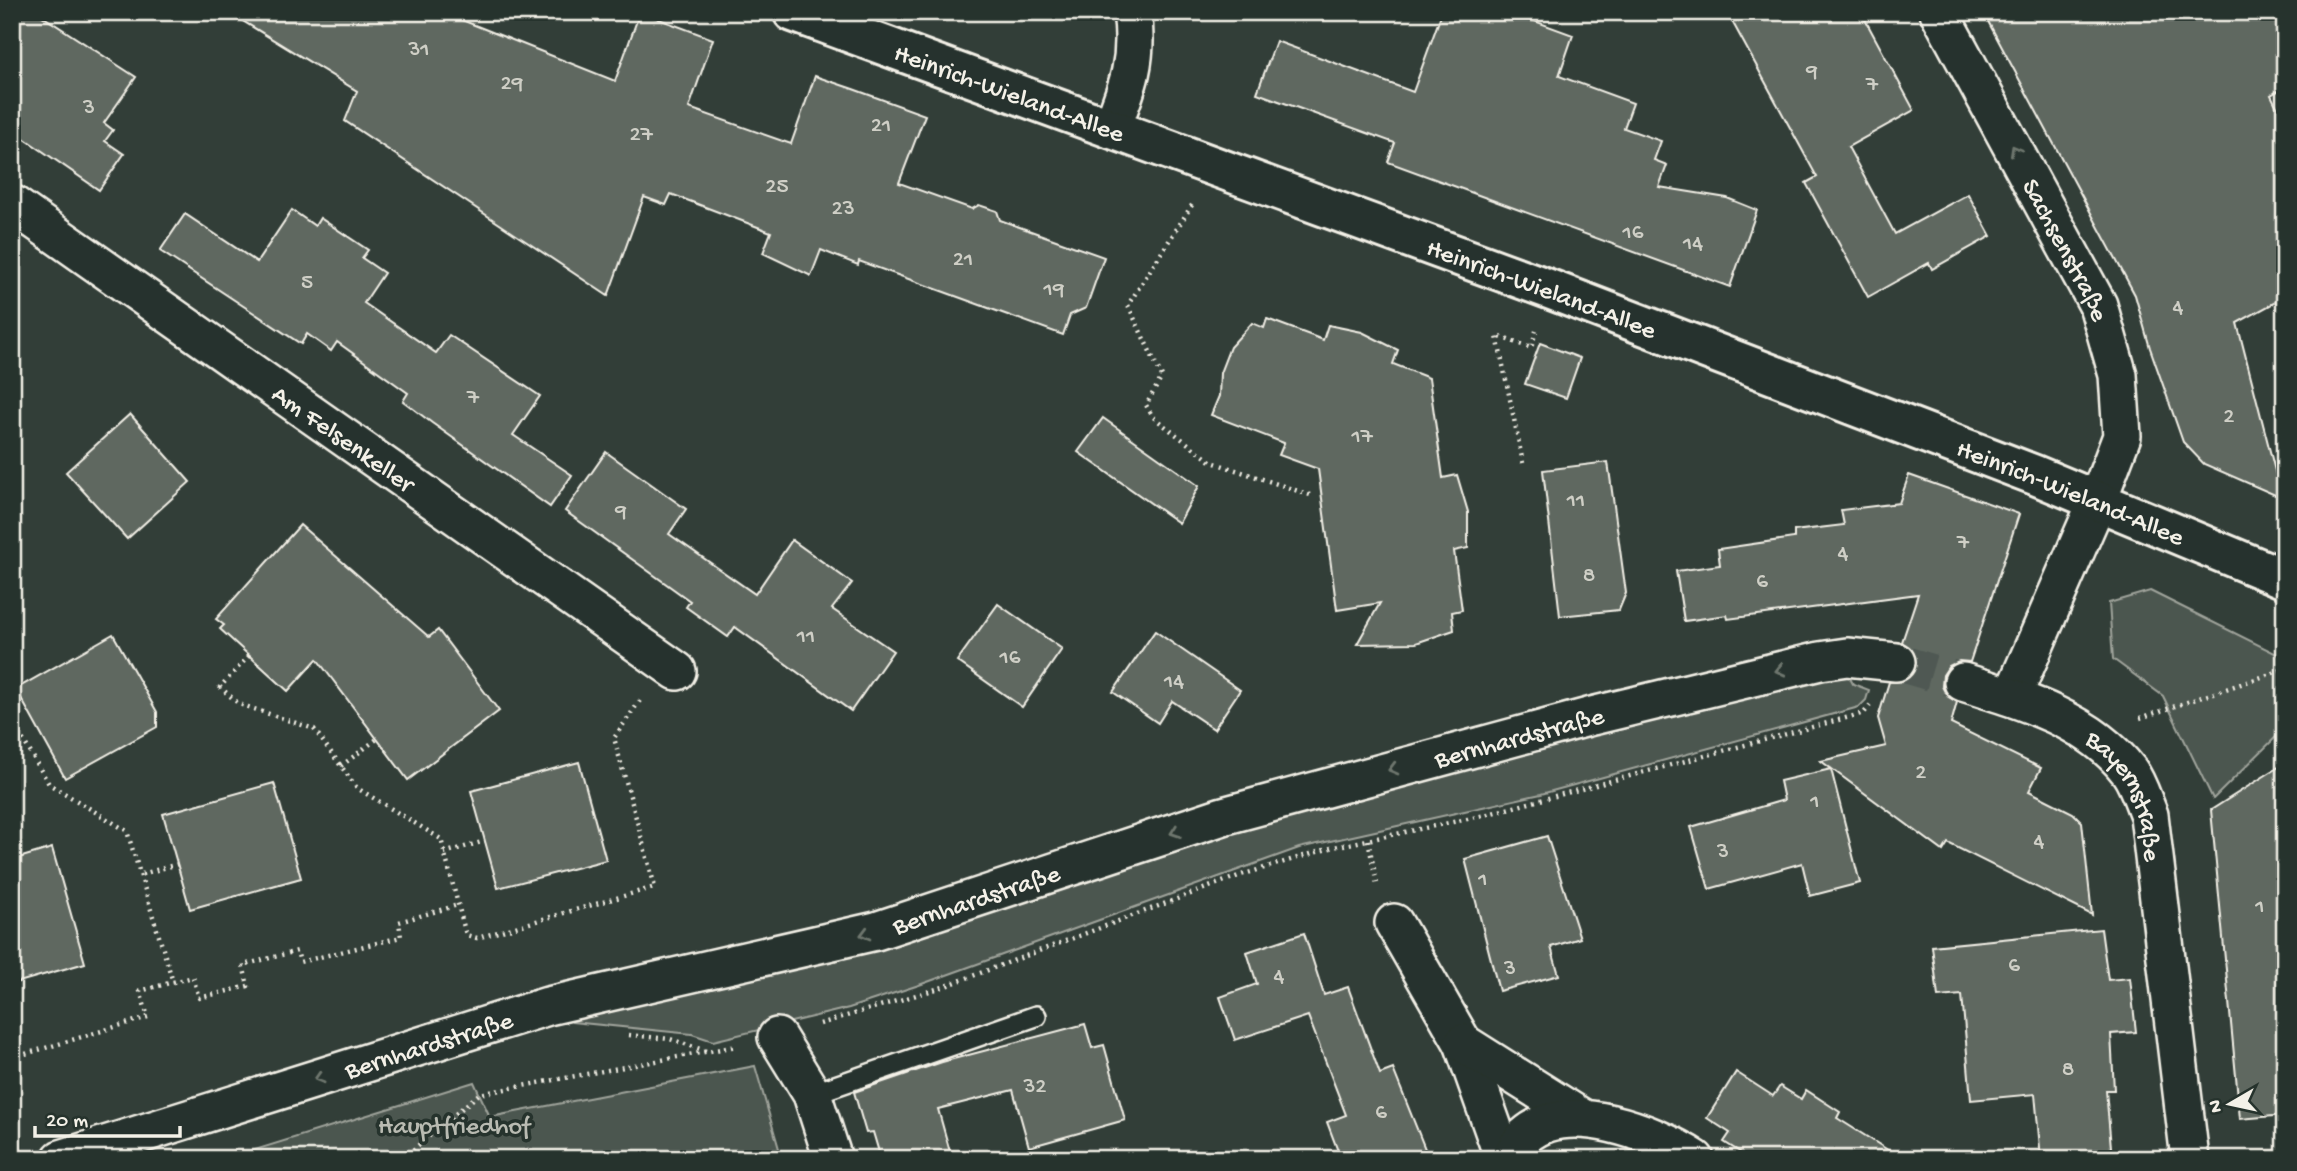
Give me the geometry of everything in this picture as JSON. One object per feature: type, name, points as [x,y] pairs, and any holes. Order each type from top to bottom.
[{"type":"main road","name":"Heinrich-Wieland-Allee","points":[[793,12],[1549,289],[2097,502],[2285,579]]},
{"type":"street","points":[[1111,129],[1132,77],[1136,35],[1132,12]]},
{"type":"street","name":"Sachsenstraße","points":[[1939,12],[2098,305],[2110,342],[2123,410],[2122,436],[2097,502]]},
{"type":"street","name":"Am Felsenkeller","points":[[12,204],[671,668]]},
{"type":"street","points":[[1963,682],[2012,697],[2097,502]]},
{"type":"street","name":"Bernhardstraße","points":[[61,1159],[548,1006],[876,931],[1223,816],[1469,748],[1820,661],[1847,657],[1896,662]]},
{"type":"street","name":"Bayernstraße","points":[[2012,697],[2093,734],[2130,772],[2149,815],[2190,1159]]},
{"type":"street","points":[[1394,923],[1463,1042],[1504,1159]]},
{"type":"street","points":[[777,1037],[812,1094],[833,1159]]},
{"type":"street","points":[[1463,1042],[1582,1118],[1625,1127],[1695,1159]]},
{"type":"street","points":[[1510,1159],[1526,1136],[1551,1123],[1582,1118]]},
{"type":"lane","points":[[812,1094],[1036,1016]]},
{"type":"path","points":[[1218,169],[1178,225],[1128,305],[1162,377],[1146,405],[1153,417],[1212,462],[1310,495]]},
{"type":"path","points":[[1523,463],[1497,336],[1531,348],[1549,289]]},
{"type":"path","points":[[249,656],[220,687],[239,704],[314,729],[357,788],[441,839],[466,935],[477,938],[655,887],[614,738],[671,668]]},
{"type":"path","points":[[2156,712],[2285,669]]},
{"type":"path","points":[[777,1037],[943,987],[1241,875],[1334,846],[1567,795],[1839,720]]},
{"type":"path","points":[[12,721],[49,784],[127,831],[173,982]]},
{"type":"path","points":[[341,766],[377,740]]},
{"type":"path","points":[[1368,840],[1377,883]]},
{"type":"path","points":[[444,853],[485,841]]},
{"type":"path","points":[[142,874],[177,864]]},
{"type":"path","points":[[12,1058],[148,1017],[141,991],[193,977],[199,998],[248,986],[243,965],[297,951],[300,962],[401,937],[399,922],[458,905]]},
{"type":"path","points":[[402,1159],[479,1094],[710,1052]]},
{"type":"green space","points":[[2150,591],[2285,658],[2285,728],[2213,799],[2163,696],[2113,659],[2109,603]]},
{"type":"green space","points":[[1847,672],[1853,684],[1869,690],[1866,700],[1859,707],[1541,794],[1299,848],[849,1008],[713,1041],[692,1034],[572,1022],[568,1017],[1516,752]]},
{"type":"green space","name":"Hauptfriedhof","points":[[755,1066],[782,1159],[226,1159],[474,1082],[490,1117]]},
{"type":"building","points":[[12,12],[36,12],[136,77],[104,123],[113,130],[105,141],[124,154],[99,190],[12,130]]},
{"type":"building","points":[[228,12],[442,12],[615,81],[640,12],[713,39],[689,108],[791,144],[815,76],[853,89],[925,115],[899,183],[972,209],[979,205],[997,211],[1000,220],[1104,257],[1086,308],[1070,315],[1063,335],[859,261],[858,265],[821,250],[811,276],[763,253],[771,232],[671,194],[666,205],[644,197],[608,296],[345,121],[357,91]]},
{"type":"building","points":[[1442,12],[1510,12],[1573,35],[1559,76],[1633,103],[1624,128],[1661,141],[1654,160],[1667,165],[1659,187],[1727,198],[1757,210],[1730,287],[1388,162],[1395,143],[1257,93],[1276,41],[1413,92]]},
{"type":"building","points":[[1727,12],[1861,12],[1914,110],[1848,147],[1895,234],[1968,194],[1991,236],[1932,269],[1929,263],[1868,297],[1806,183],[1817,177]]},
{"type":"building","points":[[1983,12],[2285,12],[2285,87],[2271,95],[2285,123],[2285,297],[2237,323],[2282,498],[2204,464],[2183,442],[2150,348],[2135,295]]},
{"type":"building","points":[[292,210],[315,226],[320,218],[368,250],[362,258],[384,273],[364,303],[436,353],[449,335],[540,396],[513,435],[572,475],[550,507],[403,401],[408,393],[337,342],[331,351],[307,334],[301,344],[160,251],[185,214],[257,262]]},
{"type":"building","points":[[1267,319],[1323,340],[1328,325],[1362,332],[1398,350],[1393,364],[1429,378],[1443,478],[1457,475],[1468,512],[1468,548],[1454,551],[1462,610],[1452,612],[1454,630],[1416,643],[1357,644],[1380,603],[1337,610],[1318,469],[1279,455],[1284,443],[1211,415],[1219,396],[1220,373],[1230,347],[1252,323],[1264,328]]},
{"type":"building","points":[[1540,343],[1580,358],[1566,398],[1525,384]]},
{"type":"building","points":[[130,414],[190,482],[127,539],[66,472]]},
{"type":"building","points":[[1103,418],[1199,486],[1179,523],[1078,452]]},
{"type":"building","points":[[606,452],[686,509],[669,534],[755,594],[792,540],[852,583],[832,609],[893,651],[851,711],[735,627],[728,637],[686,607],[690,601],[565,511]]},
{"type":"building","points":[[1608,462],[1626,593],[1619,610],[1560,616],[1543,470]]},
{"type":"building","points":[[1909,475],[2019,514],[1970,662],[1959,661],[1949,666],[1943,675],[1942,686],[1947,696],[1957,702],[1951,724],[2041,768],[2029,791],[2073,813],[2082,822],[2092,915],[1948,843],[1943,851],[1821,761],[1886,746],[1878,718],[1889,682],[1905,681],[1913,675],[1917,665],[1915,653],[1902,642],[1918,594],[1728,619],[1727,615],[1684,621],[1676,571],[1720,565],[1718,549],[1794,538],[1794,531],[1844,525],[1841,510],[1899,503]]},
{"type":"building","points":[[300,525],[429,637],[438,630],[499,711],[408,780],[317,659],[288,691],[220,629],[224,625],[216,619]]},
{"type":"building","points":[[998,604],[1062,649],[1022,707],[957,661]]},
{"type":"building","points":[[1155,631],[1240,690],[1214,729],[1172,701],[1158,723],[1113,692]]},
{"type":"building","points":[[113,634],[157,712],[157,727],[65,778],[16,689]]},
{"type":"building","points":[[579,762],[606,860],[498,888],[471,791]]},
{"type":"building","points":[[2285,763],[2285,1115],[2240,1119],[2211,810]]},
{"type":"building","points":[[1831,769],[1860,883],[1810,896],[1802,863],[1709,889],[1691,827],[1784,800],[1780,781]]},
{"type":"building","points":[[274,783],[301,878],[190,909],[163,814]]},
{"type":"building","points":[[1547,836],[1580,938],[1551,947],[1559,975],[1499,991],[1465,859]]},
{"type":"building","points":[[52,848],[85,963],[12,984],[12,860]]},
{"type":"building","points":[[2101,929],[2108,980],[2130,978],[2136,1032],[2111,1034],[2114,1090],[2106,1090],[2112,1159],[2041,1159],[2035,1094],[1971,1100],[1962,995],[1938,997],[1932,946]]},
{"type":"building","points":[[1304,933],[1324,995],[1348,987],[1380,1074],[1393,1069],[1429,1159],[1341,1159],[1327,1122],[1346,1115],[1308,1016],[1235,1040],[1220,997],[1257,984],[1247,952]]},
{"type":"building","points":[[1085,1024],[1092,1048],[1104,1045],[1125,1120],[1029,1147],[1013,1090],[938,1109],[952,1159],[881,1159],[873,1132],[866,1133],[854,1092],[942,1062]]},
{"type":"building","points":[[1736,1072],[1773,1096],[1780,1086],[1801,1099],[1806,1090],[1840,1112],[1837,1118],[1902,1159],[1751,1159],[1724,1142],[1730,1133],[1707,1118]]},
{"type":"tunnel","points":[[1896,662],[1963,682]]}]
